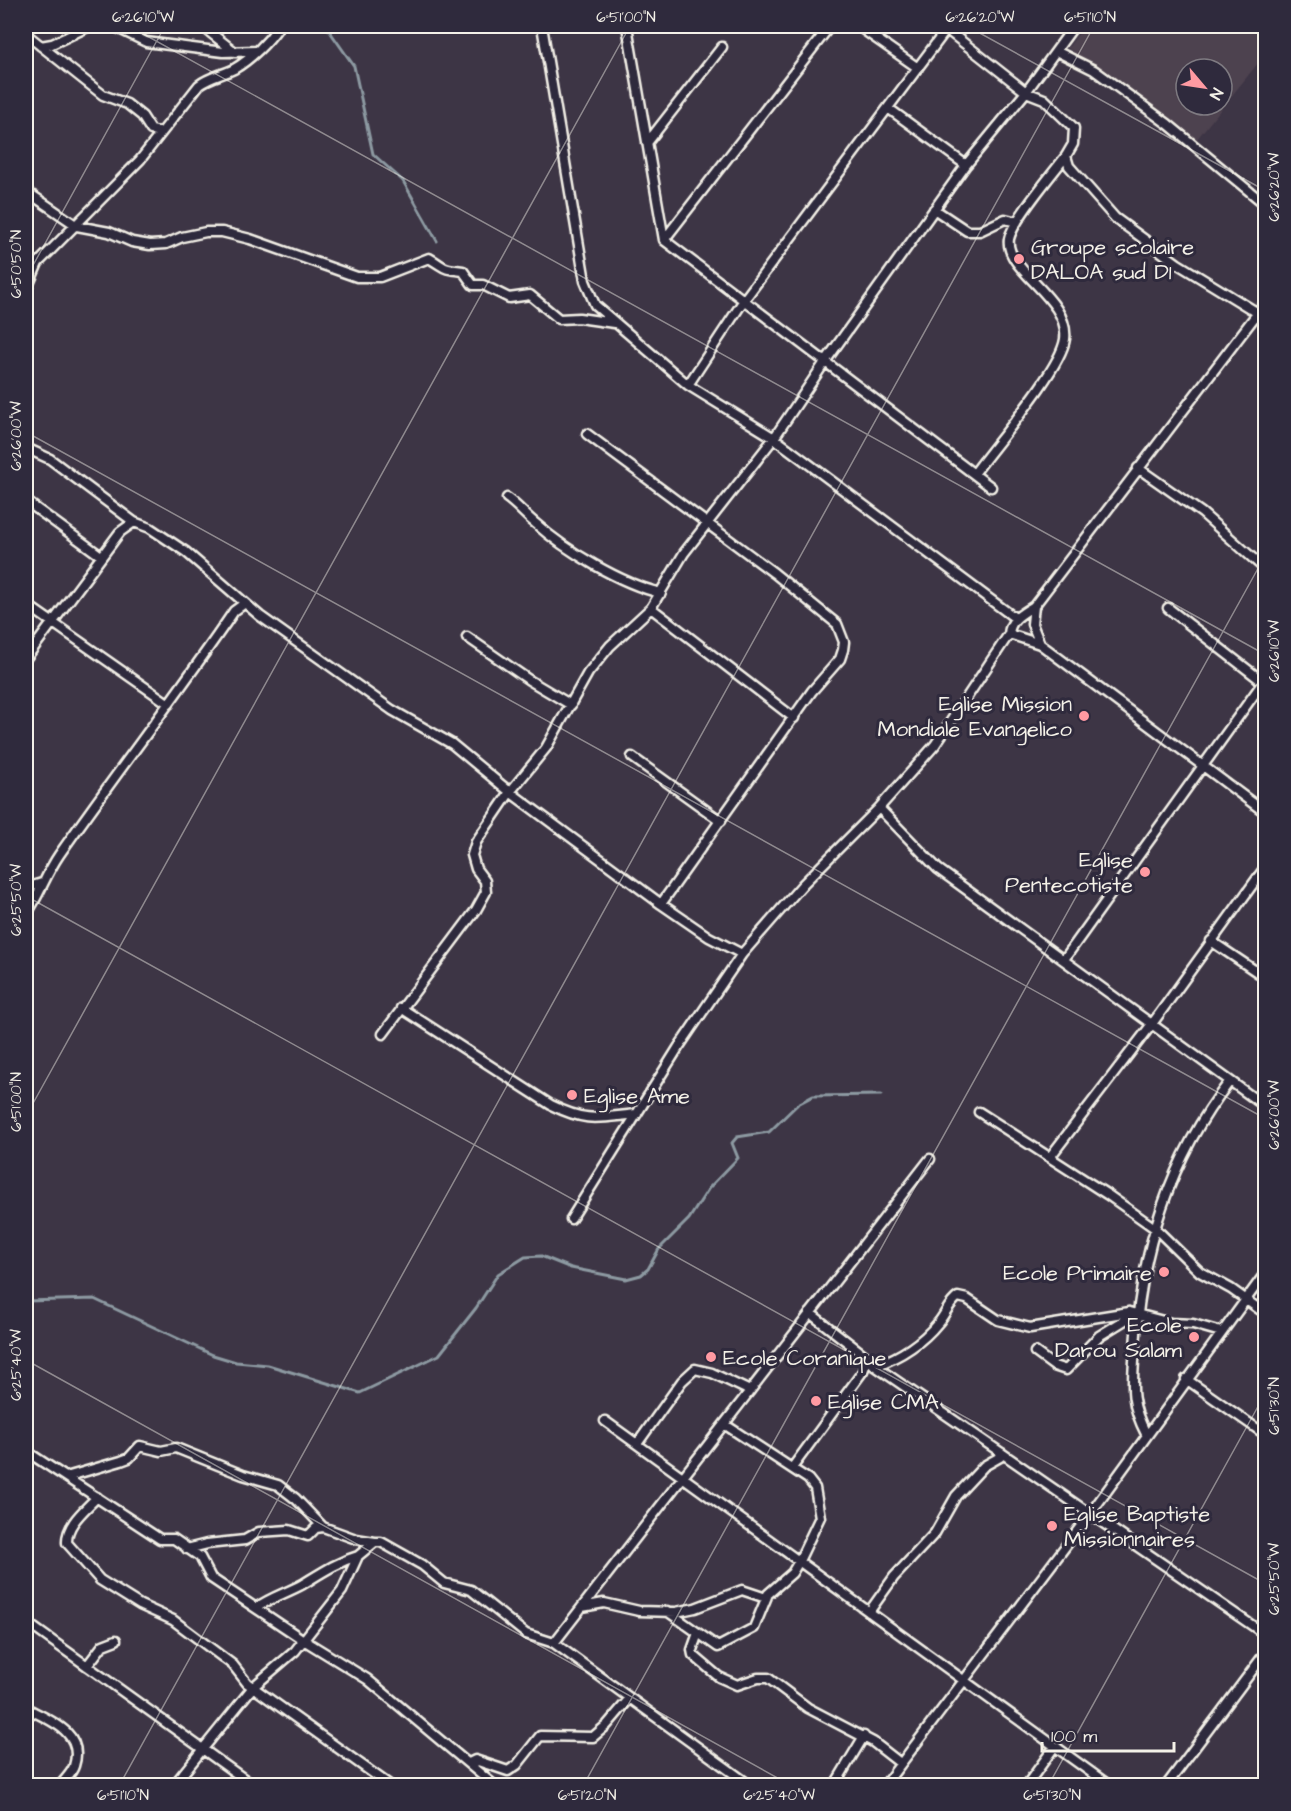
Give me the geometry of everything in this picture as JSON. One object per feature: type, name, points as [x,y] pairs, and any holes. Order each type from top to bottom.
[{"type":"street","points":[[41,46],[52,44],[90,26]]},
{"type":"street","points":[[113,26],[146,42],[236,52],[257,51]]},
{"type":"street","points":[[202,26],[236,52]]},
{"type":"street","points":[[26,291],[38,263],[140,160],[160,132],[205,80],[234,69],[257,51],[279,26]]},
{"type":"street","points":[[542,26],[585,280],[595,305],[688,385],[774,438],[1015,618]]},
{"type":"street","points":[[627,26],[664,240],[991,487]]},
{"type":"street","points":[[664,240],[830,26]]},
{"type":"street","points":[[858,26],[918,68]]},
{"type":"street","points":[[383,1034],[476,910],[486,892],[485,881],[476,869],[472,855],[476,842],[510,792],[546,748],[599,657],[651,608],[684,553],[774,438],[934,209],[966,165],[1026,92],[1074,26]]},
{"type":"street","points":[[688,385],[744,300],[948,27],[1026,92],[1044,99],[1074,128],[1073,144],[1017,222],[1009,240],[1012,255],[1061,315],[1066,328],[1065,342],[1056,364],[974,474]]},
{"type":"street","points":[[26,34],[103,94],[127,104],[142,116],[151,130],[160,132]]},
{"type":"street","points":[[647,143],[722,47]]},
{"type":"street","points":[[1056,51],[1094,70],[1176,129],[1266,205]]},
{"type":"street","points":[[888,108],[966,165]]},
{"type":"street","points":[[1066,156],[1081,181],[1115,218],[1178,264],[1266,318]]},
{"type":"street","points":[[26,191],[77,225],[109,232],[132,242],[150,245],[166,244],[206,232],[222,232],[250,239],[357,276],[380,278],[429,258],[439,267],[463,271],[473,285],[483,285],[508,298],[530,296],[559,319],[579,318],[615,323]]},
{"type":"street","points":[[934,209],[967,231],[980,231],[1005,219],[1017,222]]},
{"type":"street","points":[[571,1219],[742,954],[803,884],[879,808],[935,746],[1009,634],[1009,626],[1015,618],[1034,606],[1266,302]]},
{"type":"street","points":[[587,434],[795,590],[837,624],[841,632],[843,650],[840,659],[794,718],[661,904]]},
{"type":"street","points":[[26,448],[50,459],[134,522],[150,528],[186,552],[245,603],[392,710],[452,744],[510,792],[661,904],[709,937],[742,954]]},
{"type":"street","points":[[1138,468],[1202,513],[1266,570]]},
{"type":"street","points":[[507,498],[536,524],[580,555],[629,582],[661,593]]},
{"type":"street","points":[[26,501],[101,556]]},
{"type":"street","points":[[26,658],[120,532],[134,522]]},
{"type":"street","points":[[26,915],[42,883],[98,799],[169,704],[234,611],[245,603]]},
{"type":"street","points":[[26,604],[114,668],[169,704]]},
{"type":"street","points":[[1034,606],[1032,624],[1040,644]]},
{"type":"street","points":[[651,608],[794,718]]},
{"type":"street","points":[[1065,958],[1201,766],[1265,681],[1168,608]]},
{"type":"street","points":[[1009,634],[1040,644],[1266,813]]},
{"type":"street","points":[[467,637],[529,681],[571,705]]},
{"type":"street","points":[[632,757],[721,821]]},
{"type":"street","points":[[879,808],[938,868],[1065,958],[1266,1107]]},
{"type":"street","points":[[1050,1157],[1152,1024],[1266,866]]},
{"type":"street","points":[[26,888],[42,883]]},
{"type":"street","points":[[1211,940],[1266,978]]},
{"type":"street","points":[[401,1008],[551,1105],[574,1116],[586,1119],[637,1114]]},
{"type":"street","points":[[1146,1434],[1137,1417],[1131,1393],[1133,1313],[1144,1264],[1163,1202],[1183,1153],[1198,1125],[1230,1081]]},
{"type":"street","points":[[980,1112],[1156,1229],[1200,1272],[1231,1289],[1266,1314]]},
{"type":"street","points":[[554,1643],[930,1159]]},
{"type":"street","points":[[884,1785],[962,1679],[1090,1514],[1266,1272]]},
{"type":"street","points":[[876,1366],[899,1357],[917,1344],[939,1323],[958,1297],[967,1299],[998,1320],[1030,1328],[1133,1313],[1221,1332]]},
{"type":"street","points":[[810,1313],[876,1366],[1266,1635]]},
{"type":"street","points":[[1035,1352],[1063,1370],[1070,1369],[1099,1336],[1133,1313]]},
{"type":"street","points":[[792,1468],[863,1371],[868,1358]]},
{"type":"street","points":[[637,1444],[682,1382],[695,1369],[712,1373],[750,1391]]},
{"type":"street","points":[[1186,1379],[1266,1435]]},
{"type":"street","points":[[605,1421],[1110,1785]]},
{"type":"street","points":[[667,1611],[715,1645],[722,1647],[754,1628],[766,1598],[773,1588],[794,1570],[816,1526],[820,1509],[813,1484],[724,1424]]},
{"type":"street","points":[[66,1477],[122,1461],[134,1454],[140,1446],[161,1451],[177,1448],[243,1475],[278,1485],[296,1499],[323,1527],[356,1539],[387,1544],[400,1554],[422,1565],[444,1583],[471,1590],[526,1634],[554,1643],[751,1785]]},
{"type":"street","points":[[26,1451],[160,1539],[174,1539],[200,1557],[211,1578],[367,1679],[495,1785]]},
{"type":"street","points":[[869,1612],[894,1577],[935,1533],[956,1496],[984,1467],[1000,1457],[1002,1453]]},
{"type":"street","points":[[97,1497],[68,1530],[67,1543],[100,1580],[140,1605],[172,1620],[233,1665],[253,1687],[391,1785]]},
{"type":"street","points":[[187,1549],[243,1540],[259,1532],[289,1530],[308,1536],[316,1528],[323,1527]]},
{"type":"street","points":[[256,1608],[270,1598],[303,1584],[327,1568],[358,1556],[375,1542]]},
{"type":"street","points":[[173,1785],[205,1749],[253,1687],[293,1653],[342,1591],[358,1556]]},
{"type":"street","points":[[582,1607],[604,1603],[639,1611],[667,1611],[695,1608],[742,1590],[766,1598]]},
{"type":"street","points":[[26,1622],[254,1785]]},
{"type":"street","points":[[698,1633],[692,1650],[693,1655],[719,1677],[737,1685],[758,1678],[768,1678],[808,1708],[864,1736],[900,1763]]},
{"type":"street","points":[[87,1666],[103,1645],[116,1640]]},
{"type":"street","points":[[1166,1785],[1266,1652]]},
{"type":"street","points":[[469,1764],[475,1760],[508,1771],[517,1765],[540,1736],[593,1737],[607,1725],[630,1698]]},
{"type":"street","points":[[26,1708],[70,1734],[75,1751],[74,1766],[60,1785]]},
{"type":"street","points":[[834,1785],[864,1736]]},
{"type":"street","points":[[1026,1785],[1055,1746]]},
{"type":"shaded area","points":[[1084,26],[1265,27],[1265,58],[1263,57],[1234,93],[1234,57],[1174,57],[1174,117],[1215,117],[1196,140],[1068,48]]},
{"type":"waterway","points":[[326,26],[354,66],[373,154],[403,181],[437,241]]},
{"type":"waterway","points":[[26,1301],[94,1299],[213,1355],[236,1362],[268,1365],[360,1393],[439,1355],[476,1308],[498,1274],[525,1257],[541,1256],[571,1268],[626,1279],[641,1275],[648,1269],[659,1249],[689,1219],[709,1188],[738,1158],[732,1143],[737,1137],[769,1132],[798,1104],[813,1096],[881,1095]]},
{"type":"place","name":"Groupe scolaire DALOA sud D1","points":[[1019,259]]},
{"type":"place","name":"Eglise Mission Mondiale Evangelico","points":[[1084,716]]},
{"type":"place","name":"Eglise Pentecotiste","points":[[1145,872]]},
{"type":"place","name":"Eglise Ame","points":[[572,1095]]},
{"type":"place","name":"Ecole Primaire","points":[[1164,1272]]},
{"type":"place","name":"Ecole Darou Salam","points":[[1194,1337]]},
{"type":"place","name":"Ecole Coranique","points":[[711,1357]]},
{"type":"place","name":"Eglise CMA","points":[[816,1401]]},
{"type":"place","name":"Eglise Baptiste Missionnaires","points":[[1052,1526]]}]
